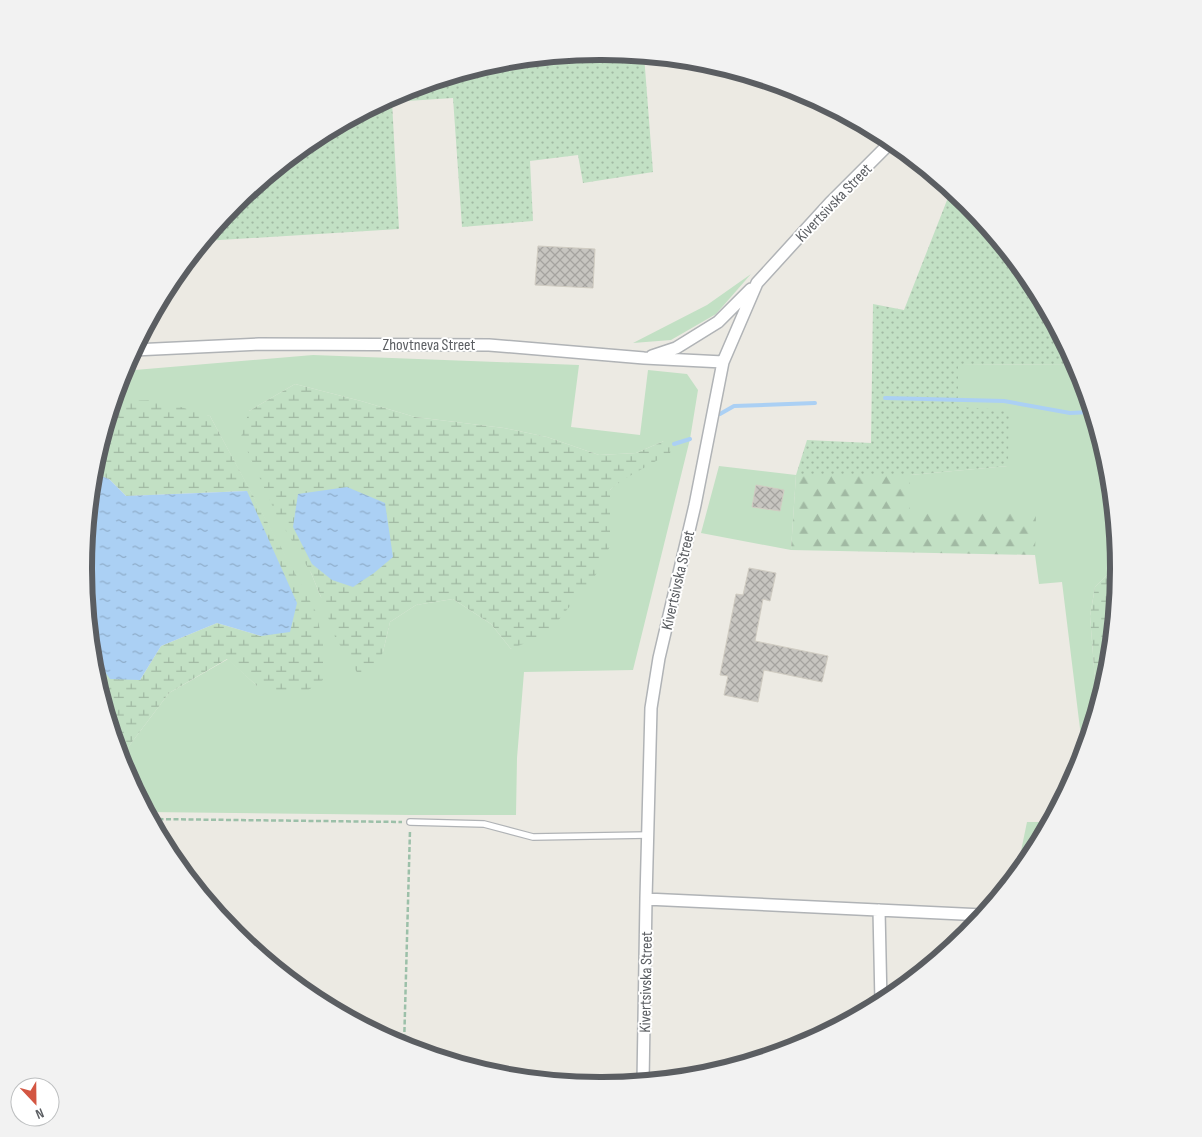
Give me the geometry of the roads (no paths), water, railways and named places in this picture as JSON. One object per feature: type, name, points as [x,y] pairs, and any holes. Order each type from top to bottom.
[{"type":"street","name":"Kivertsivska Street","points":[[643,1075],[652,708],[659,658],[695,505],[724,362],[757,283],[830,203],[886,147]]},
{"type":"street","points":[[644,358],[676,348],[718,322],[757,283]]},
{"type":"street","name":"Zhovtneva Street","points":[[142,350],[259,344],[489,344],[644,358],[724,362]]},
{"type":"street","points":[[646,899],[973,915]]},
{"type":"street","points":[[878,910],[881,993]]},
{"type":"lane","points":[[410,822],[484,824],[532,837],[648,835]]},
{"type":"water","points":[[101,476],[109,479],[126,496],[247,491],[297,603],[290,632],[261,636],[217,623],[161,646],[140,680],[110,679],[102,667],[97,635],[92,568]]},
{"type":"water","points":[[347,487],[385,503],[393,557],[353,587],[332,580],[312,564],[293,527],[298,494]]},
{"type":"waterway","points":[[885,398],[1004,401],[1070,413],[1085,412]]},
{"type":"waterway","points":[[720,414],[734,406],[815,403]]},
{"type":"waterway","points":[[674,444],[690,439]]}]
